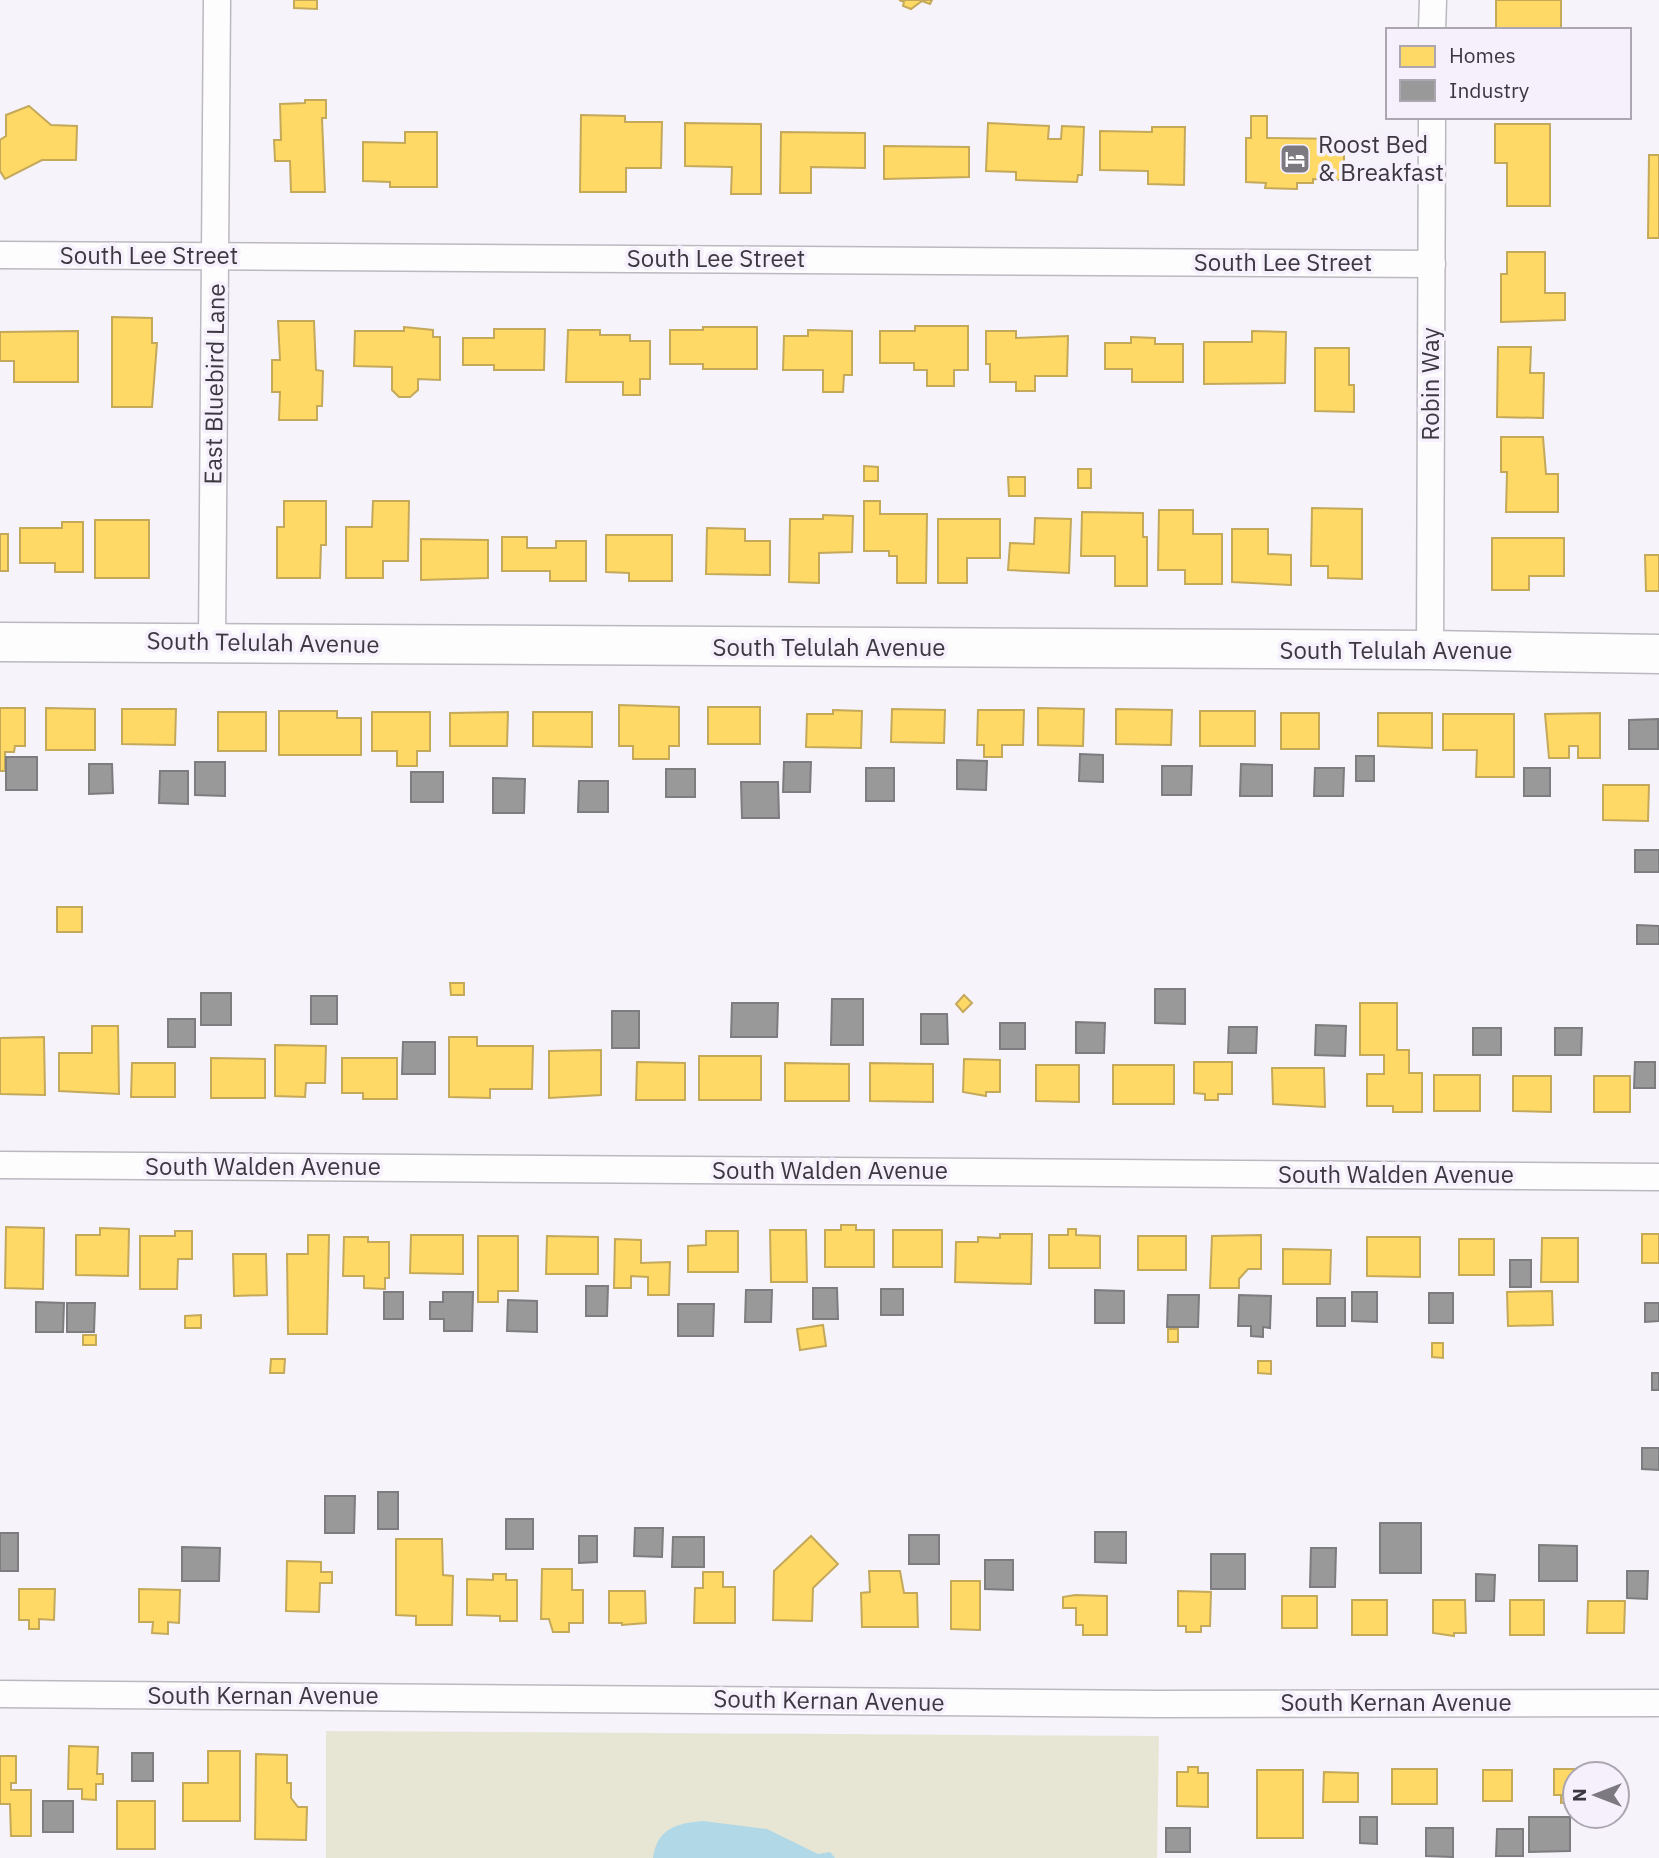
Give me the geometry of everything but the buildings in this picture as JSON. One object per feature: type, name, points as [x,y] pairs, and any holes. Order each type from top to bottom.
[{"type":"street","name":"East Bluebird Lane","points":[[212,642],[217,0]]},
{"type":"street","points":[[1432,28],[1433,0]]},
{"type":"street","name":"Robin Way","points":[[1430,650],[1432,119]]},
{"type":"street","name":"South Lee Street","points":[[0,255],[1432,264]]},
{"type":"street","name":"South Telulah Avenue","points":[[0,642],[1430,650],[1659,654]]},
{"type":"street","name":"South Walden Avenue","points":[[0,1165],[1659,1177]]},
{"type":"street","name":"South Kernan Avenue","points":[[0,1694],[1157,1704],[1659,1703]]},
{"type":"green space","points":[[326,1731],[1159,1736],[1157,1858],[326,1858]]},
{"type":"water","points":[[703,1821],[767,1829],[818,1854],[830,1852],[835,1858],[653,1858],[659,1840],[669,1829]]},
{"type":"place","name":"Roost Bed & Breakfast","points":[[1295,159]]}]
